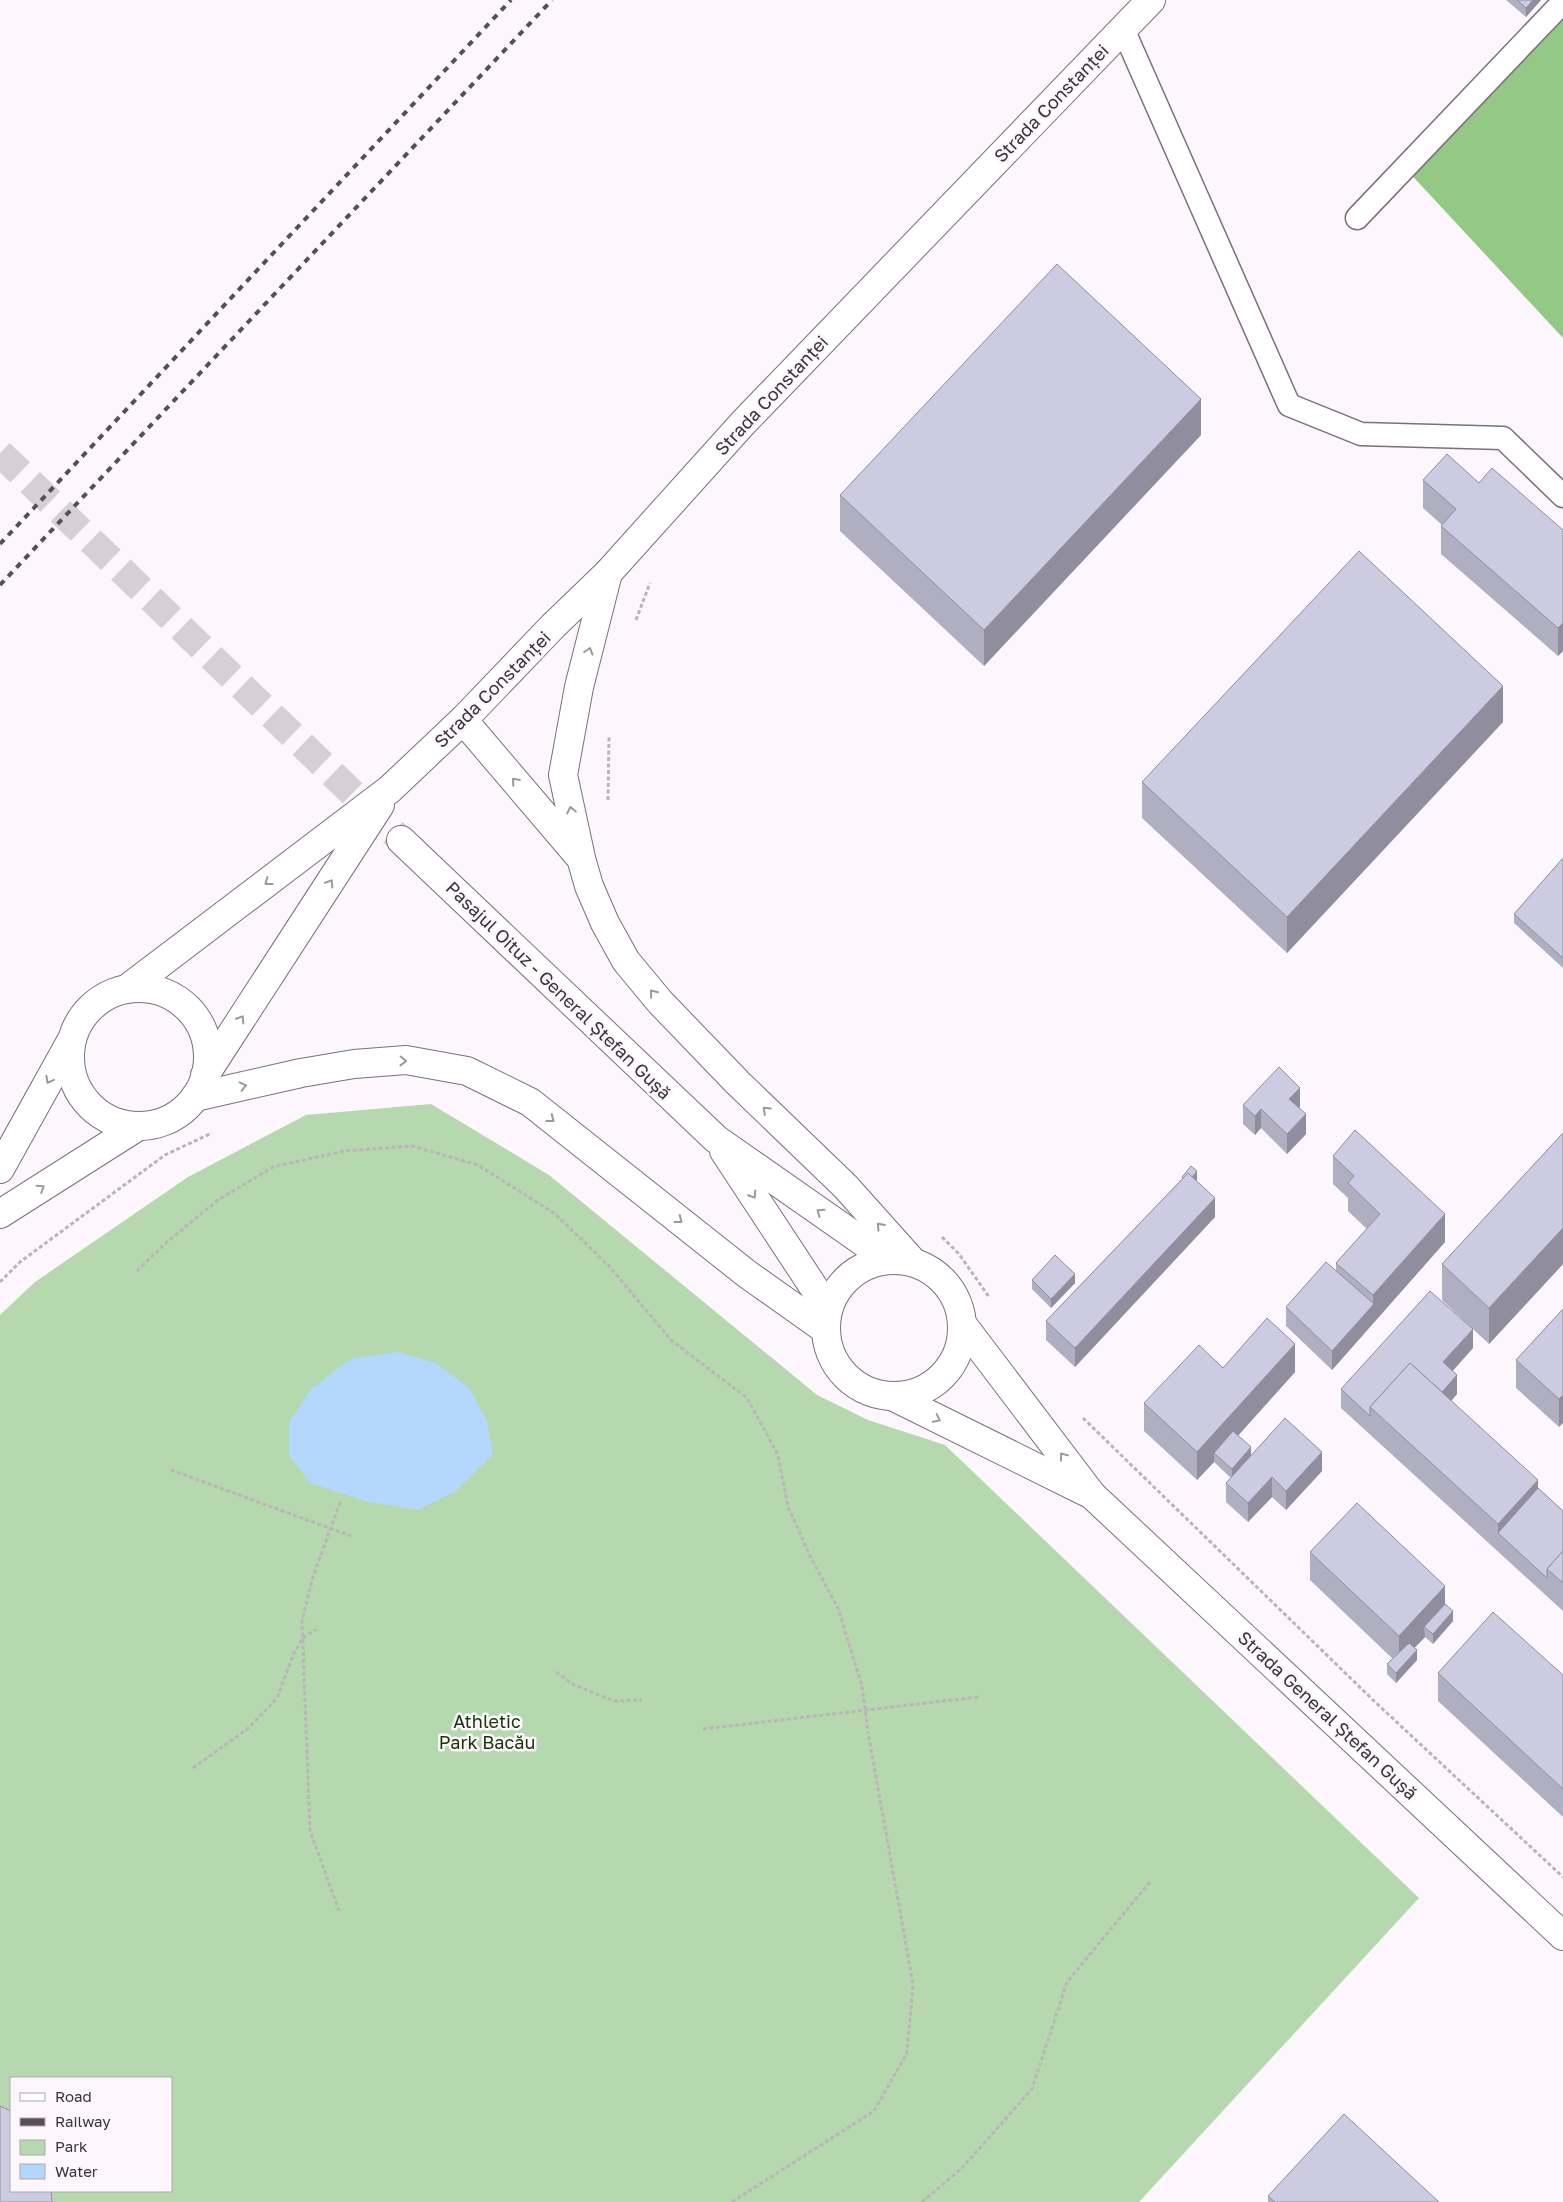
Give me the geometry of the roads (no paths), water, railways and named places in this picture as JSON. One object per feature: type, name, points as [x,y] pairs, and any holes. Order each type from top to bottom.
[{"type":"street","name":"Strada Constanței","points":[[128,988],[390,789],[463,720],[608,573],[743,423],[1151,0]]},
{"type":"street","points":[[608,573],[579,687],[563,774],[581,858],[589,886],[605,924],[626,961],[654,995],[738,1083],[845,1186],[901,1261]]},
{"type":"street","points":[[463,720],[581,858]]},
{"type":"street","name":"Strada Constanței","points":[[200,1086],[390,789]]},
{"type":"street","name":"Pasajul Oituz - General Ștefan Gușă","points":[[401,840],[716,1139],[901,1261]]},
{"type":"street","points":[[0,1169],[83,1016],[100,999],[128,988],[151,989],[172,996],[190,1010],[202,1029],[207,1051],[200,1086],[184,1110],[163,1122],[137,1127],[0,1214]]},
{"type":"street","points":[[72,1037],[69,1062],[76,1086],[86,1102],[112,1121],[137,1127]]},
{"type":"street","points":[[200,1086],[354,1064],[406,1060],[467,1071],[530,1102],[747,1274],[827,1319]]},
{"type":"street","name":"Pasajul Oituz - General Ștefan Gușă","points":[[716,1139],[827,1319]]},
{"type":"street","points":[[901,1261],[932,1271],[948,1286],[959,1304],[963,1325],[960,1347],[951,1367],[936,1383],[915,1394],[894,1397],[872,1394],[854,1384],[839,1369],[829,1351],[827,1319],[837,1290],[851,1275],[869,1264],[901,1261]]},
{"type":"street","name":"Strada General Ștefan Gușă","points":[[963,1325],[1092,1495],[1563,1936]]},
{"type":"street","name":"Strada General Ștefan Gușă","points":[[894,1397],[1092,1495]]},
{"type":"lane","points":[[1357,218],[1563,2]]},
{"type":"lane","points":[[1123,29],[1288,405],[1361,434],[1502,438],[1563,496]]},
{"type":"water","points":[[397,1352],[436,1363],[469,1388],[486,1419],[493,1454],[456,1491],[418,1510],[365,1501],[310,1483],[289,1455],[289,1423],[311,1389],[350,1359]]},
{"type":"tunnel","points":[[0,453],[401,840]]},
{"type":"railway","points":[[0,544],[511,0]]},
{"type":"railway","points":[[0,585],[552,0]]},
{"type":"park label","name":"Athletic Park Bacău","points":[[487,1731]]}]
